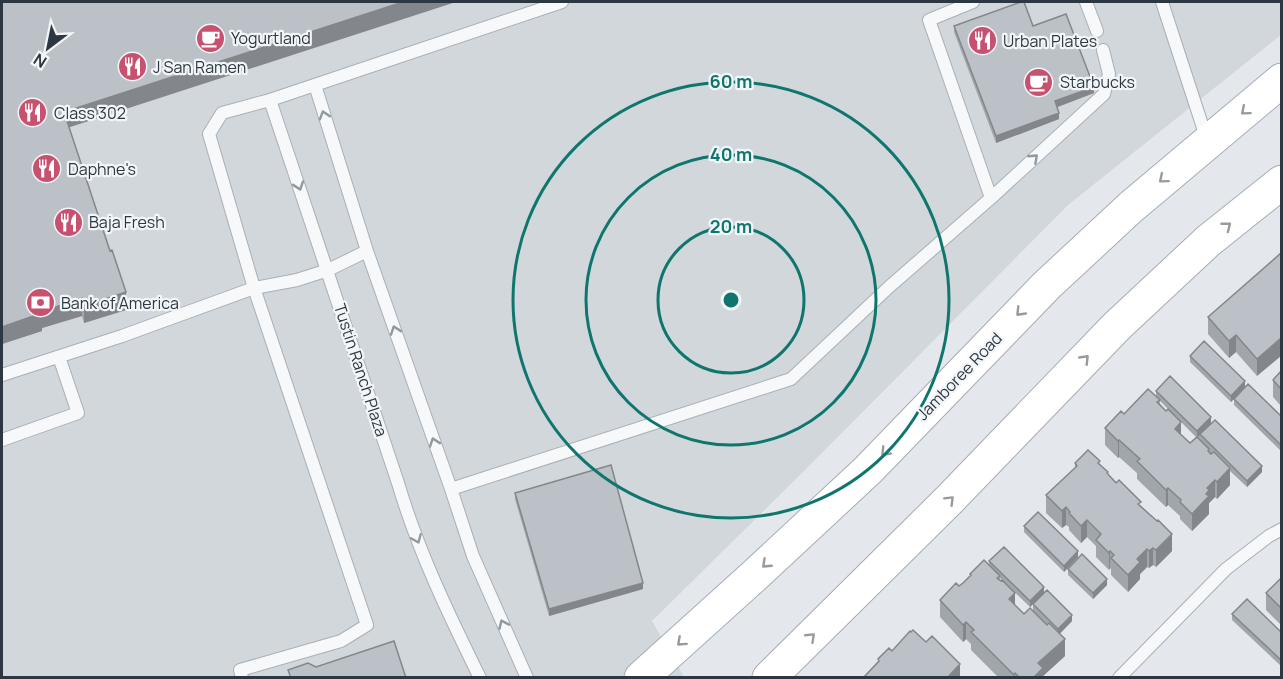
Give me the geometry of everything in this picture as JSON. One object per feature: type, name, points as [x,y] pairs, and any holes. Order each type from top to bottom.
[{"type":"main road","name":"Jamboree Road","points":[[641,678],[868,470],[1047,285],[1131,207],[1281,80]]},
{"type":"main road","points":[[769,678],[949,500],[1117,326],[1208,241],[1281,182]]},
{"type":"lane","points":[[242,678],[240,670],[340,641],[367,625],[254,288],[209,134],[222,112],[315,86],[562,2]]},
{"type":"lane","points":[[973,2],[929,20],[991,198]]},
{"type":"lane","points":[[1086,2],[1097,31]]},
{"type":"lane","points":[[1161,2],[1208,141]]},
{"type":"lane","points":[[451,489],[791,379],[889,287],[991,198],[1104,94],[1109,74],[1103,50]]},
{"type":"lane","points":[[315,86],[367,251],[473,556],[527,678]]},
{"type":"lane","name":"Tustin Ranch Plaza","points":[[270,100],[409,518],[451,618],[480,678]]},
{"type":"lane","points":[[2,375],[122,336],[254,288],[297,280],[328,270],[367,251]]},
{"type":"lane","points":[[2,440],[78,413],[59,357]]},
{"type":"lane","points":[[1119,678],[1226,569],[1281,529]]},
{"type":"shaded area","points":[[2,2],[1281,2],[1282,34],[1068,205],[652,621],[684,677],[2,678]]},
{"type":"building","points":[[2,2],[403,2],[64,112],[126,292],[84,306],[82,298],[2,327]]},
{"type":"building","points":[[1024,2],[1033,26],[1066,14],[1094,87],[1055,101],[1059,113],[996,136],[954,26]]},
{"type":"building","points":[[1281,253],[1281,338],[1257,359],[1236,335],[1229,341],[1208,317]]},
{"type":"building","points":[[1204,341],[1245,381],[1231,396],[1190,356]]},
{"type":"building","points":[[1281,371],[1281,389],[1273,380]]},
{"type":"building","points":[[1170,376],[1211,417],[1197,431],[1156,391]]},
{"type":"building","points":[[1248,384],[1281,416],[1281,445],[1234,399]]},
{"type":"building","points":[[1148,389],[1160,400],[1157,402],[1166,411],[1168,409],[1181,422],[1175,429],[1190,443],[1197,437],[1211,454],[1214,452],[1230,468],[1217,482],[1215,480],[1207,488],[1209,490],[1206,494],[1209,496],[1192,514],[1180,502],[1181,500],[1168,488],[1166,490],[1137,461],[1140,459],[1105,428],[1121,411],[1124,414]]},
{"type":"building","points":[[1215,420],[1262,466],[1247,481],[1200,434]]},
{"type":"building","points":[[1088,450],[1100,461],[1098,463],[1116,483],[1119,480],[1141,502],[1138,504],[1172,534],[1156,550],[1147,549],[1137,559],[1140,562],[1128,575],[1111,558],[1114,555],[1096,540],[1101,534],[1087,520],[1081,526],[1066,507],[1062,511],[1046,495],[1077,466],[1075,463]]},
{"type":"building","points":[[611,465],[643,583],[549,609],[515,493]]},
{"type":"building","points":[[1038,512],[1078,551],[1064,566],[1024,526]]},
{"type":"building","points":[[1004,547],[1044,587],[1030,601],[989,561]]},
{"type":"building","points":[[1082,554],[1107,579],[1093,593],[1068,569]]},
{"type":"building","points":[[984,560],[1000,576],[997,578],[1015,593],[1009,599],[1024,614],[1030,608],[1065,639],[1038,663],[1043,668],[1033,678],[1020,678],[1015,673],[1014,675],[971,632],[974,630],[966,622],[963,625],[940,600],[956,583],[959,586],[963,583]]},
{"type":"building","points":[[1281,578],[1281,608],[1266,593]]},
{"type":"building","points":[[1047,590],[1072,615],[1058,629],[1033,604]]},
{"type":"building","points":[[1247,599],[1281,632],[1281,660],[1232,614]]},
{"type":"building","points":[[913,630],[926,642],[932,636],[960,664],[947,678],[863,678],[889,648],[892,651]]},
{"type":"building","points":[[394,641],[406,678],[291,678],[288,670],[308,663],[316,667]]},
{"type":"place","name":"Yogurtland","points":[[210,38]]},
{"type":"place","name":"Urban Plates","points":[[982,41]]},
{"type":"place","name":"J San Ramen","points":[[132,67]]},
{"type":"place","name":"Starbucks","points":[[1039,82]]},
{"type":"place","name":"Class 302","points":[[33,113]]},
{"type":"place","name":"Daphne's","points":[[47,169]]},
{"type":"place","name":"Baja Fresh","points":[[68,222]]},
{"type":"place","name":"Bank of America","points":[[40,303]]}]
